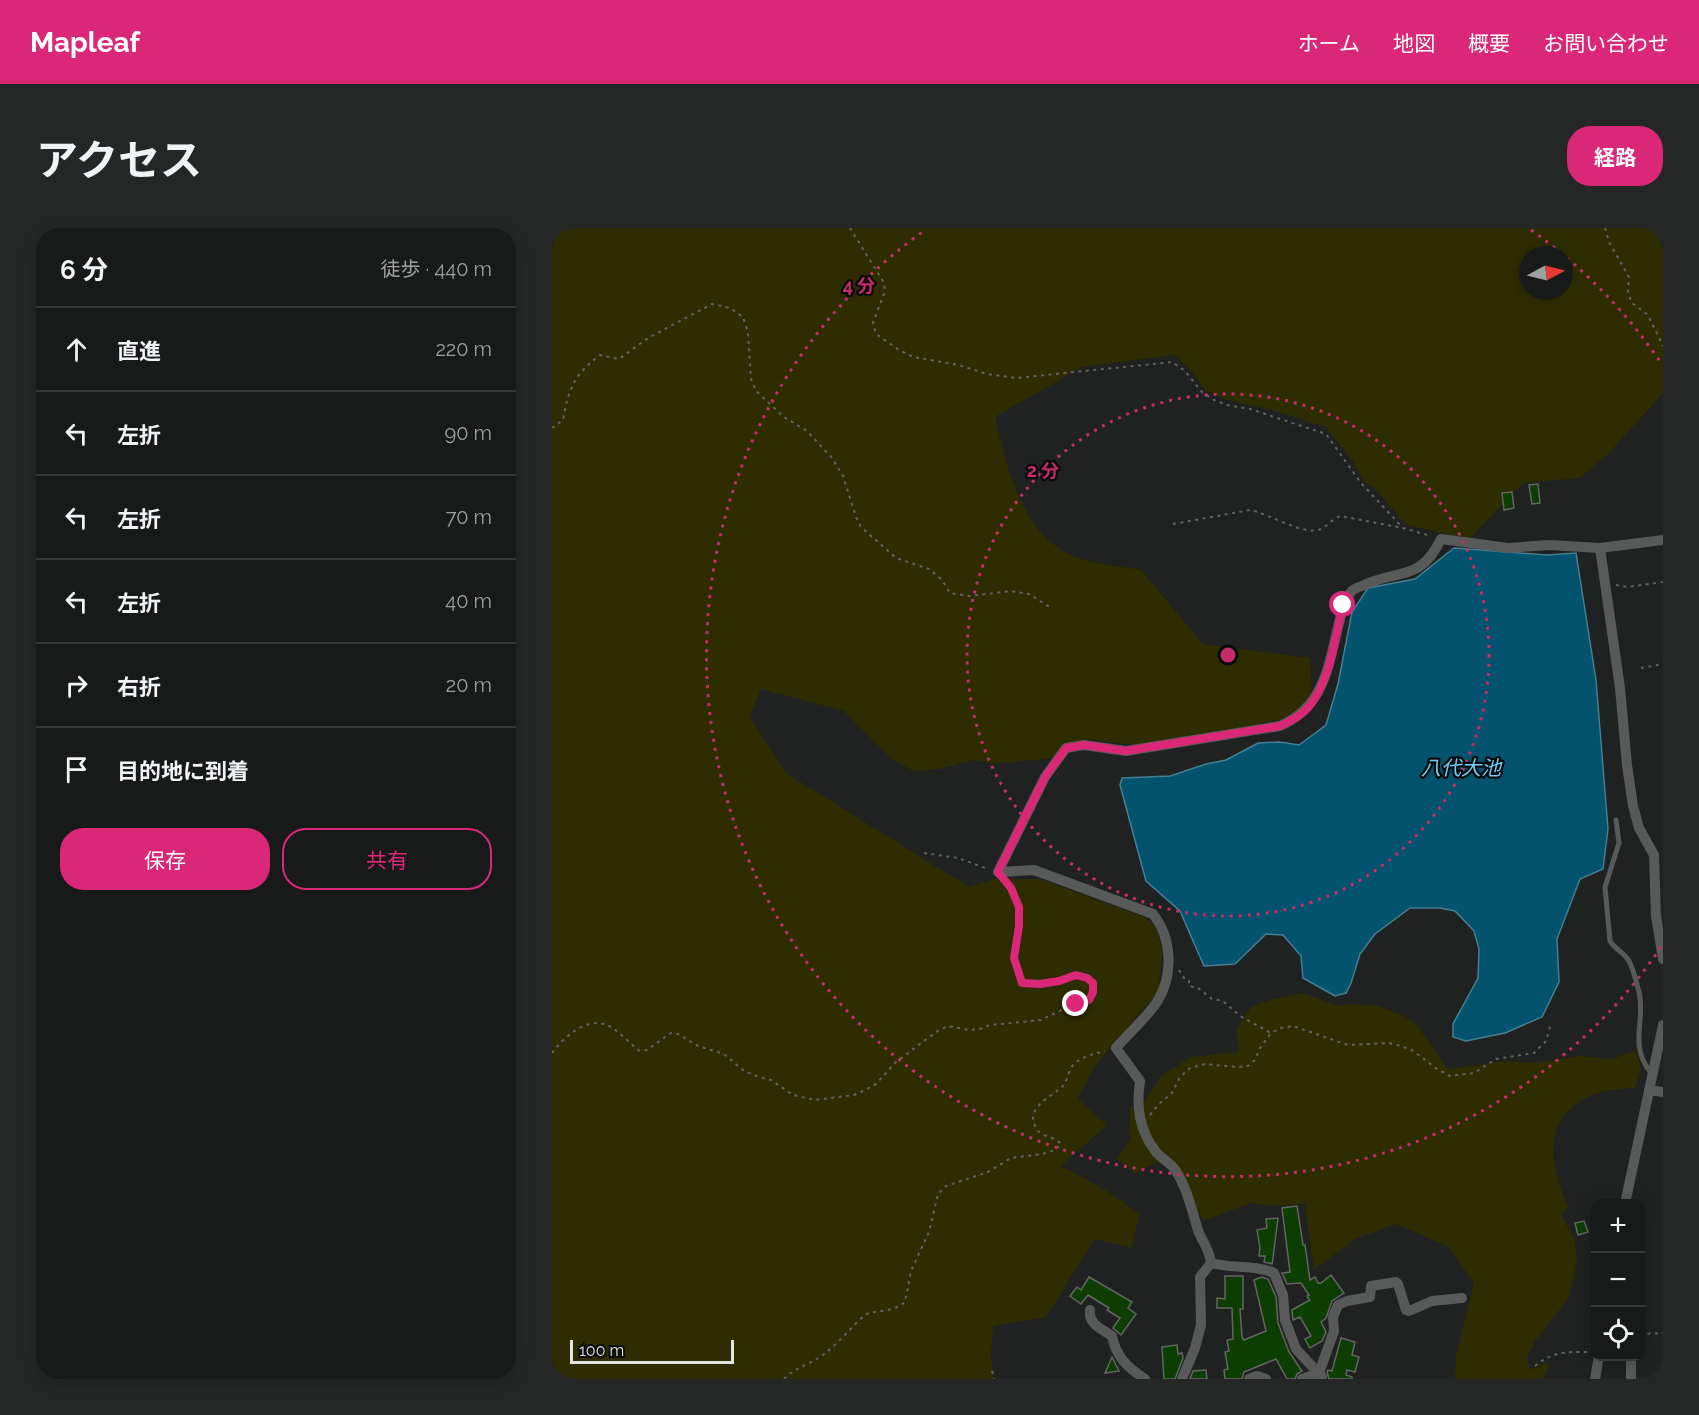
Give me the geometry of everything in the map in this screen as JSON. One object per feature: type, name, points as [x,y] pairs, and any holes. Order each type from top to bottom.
[{"type":"street","points":[[1182,1379],[1195,1348],[1201,1325],[1200,1277],[1211,1263],[1209,1250],[1200,1235],[1188,1197],[1175,1169],[1156,1152],[1142,1126],[1137,1102],[1140,1081],[1116,1048],[1157,1002],[1167,979],[1169,960],[1161,924],[1153,914],[1034,870],[998,872],[1045,777],[1066,748],[1084,745],[1126,751],[1280,726],[1291,721],[1310,705],[1322,683],[1343,605],[1351,591],[1369,582],[1416,570],[1435,553],[1441,539],[1508,548],[1549,545],[1600,548],[1663,540]]},
{"type":"street","points":[[1600,548],[1620,688],[1633,806],[1639,828],[1659,854],[1656,916],[1663,959]]},
{"type":"street","points":[[1626,1199],[1663,1025]]},
{"type":"street","points":[[1649,1090],[1663,1092]]},
{"type":"street","points":[[1211,1263],[1262,1267],[1274,1273],[1283,1295],[1285,1320],[1296,1349],[1321,1376]]},
{"type":"street","points":[[1321,1376],[1334,1331],[1333,1317],[1338,1305],[1370,1297],[1371,1286],[1396,1282],[1406,1311],[1432,1301],[1462,1298]]},
{"type":"street","points":[[1090,1310],[1091,1322],[1112,1336],[1114,1346],[1123,1363],[1145,1379]]},
{"type":"street","points":[[1595,1379],[1598,1361]]},
{"type":"street","points":[[1630,1361],[1631,1379]]},
{"type":"street","points":[[1249,1379],[1257,1376],[1266,1379]]},
{"type":"street","points":[[1302,1379],[1321,1376]]},
{"type":"lane","points":[[1616,819],[1619,843],[1605,887],[1610,941],[1628,958],[1640,994],[1638,1043],[1645,1065],[1652,1074]]},
{"type":"path","points":[[850,228],[884,284],[885,291],[873,323],[876,334],[899,350],[913,357],[959,365],[987,374],[1016,378],[1172,362],[1185,371],[1202,392],[1214,400],[1250,409],[1326,434],[1361,483],[1403,528]]},
{"type":"path","points":[[1605,228],[1609,242],[1629,277],[1628,293],[1632,303],[1648,315],[1663,346]]},
{"type":"path","points":[[552,428],[563,420],[568,396],[577,375],[600,355],[619,359],[648,338],[712,304],[730,308],[743,317],[748,332],[751,379],[756,391],[784,417],[807,431],[832,458],[843,476],[855,518],[861,527],[896,558],[928,569],[942,580],[951,593],[969,596],[1011,591],[1029,594],[1051,608]]},
{"type":"path","points":[[1173,524],[1250,510],[1261,512],[1308,531],[1319,530],[1340,516],[1403,528],[1441,539]]},
{"type":"path","points":[[1605,584],[1627,587],[1663,582]]},
{"type":"path","points":[[1641,668],[1663,664]]},
{"type":"path","points":[[552,1053],[571,1033],[598,1022],[616,1030],[629,1044],[640,1051],[646,1050],[671,1033],[698,1046],[724,1054],[744,1071],[771,1080],[793,1095],[815,1101],[854,1095],[876,1084],[896,1062],[936,1032],[948,1026],[969,1030],[980,1029],[990,1024],[1041,1020],[1089,1000],[1093,992],[1093,983],[1087,978],[1076,975],[1040,984],[1022,983],[1014,958],[1019,926],[1019,907],[1011,888],[998,872],[958,858],[924,853]]},
{"type":"path","points":[[1169,960],[1184,978],[1189,980],[1190,986],[1198,988],[1212,999],[1223,1001],[1240,1016],[1270,1033]]},
{"type":"path","points":[[1142,1126],[1160,1102],[1172,1093],[1180,1077],[1190,1068],[1205,1064],[1248,1066],[1255,1060],[1270,1033],[1281,1028],[1293,1026],[1348,1045],[1389,1043],[1412,1050],[1450,1076],[1474,1073],[1496,1059],[1534,1053],[1546,1041],[1550,1026]]},
{"type":"path","points":[[784,1379],[825,1354],[866,1315],[871,1312],[890,1310],[902,1304],[908,1292],[911,1271],[929,1232],[938,1194],[946,1186],[988,1172],[1011,1158],[1054,1150],[1061,1144],[1041,1134],[1034,1126],[1037,1108],[1044,1099],[1064,1086],[1073,1065],[1086,1056],[1116,1048]]},
{"type":"path","points":[[1645,1334],[1663,1333]]},
{"type":"path","points":[[1535,1366],[1554,1354],[1591,1351]]},
{"type":"path","points":[[992,1371],[994,1379]]},
{"type":"shaded area","points":[[552,228],[1663,228],[1663,393],[1609,453],[1580,478],[1523,483],[1469,539],[1406,525],[1377,490],[1363,481],[1354,463],[1326,427],[1272,410],[1227,400],[1205,390],[1189,368],[1174,355],[1082,367],[995,417],[1011,477],[1019,497],[1041,532],[1055,546],[1081,559],[1141,570],[1203,644],[1310,658],[1312,694],[1297,714],[1211,734],[1134,745],[1091,740],[1069,743],[1052,758],[994,764],[973,760],[940,769],[913,771],[892,759],[844,711],[761,689],[750,717],[786,773],[969,887],[994,879],[1040,879],[1144,917],[1155,926],[1163,952],[1158,992],[1094,1067],[1078,1099],[1107,1125],[1061,1166],[1104,1189],[1140,1214],[1131,1248],[1095,1239],[1046,1317],[993,1326],[991,1358],[994,1379],[552,1379]]},
{"type":"shaded area","points":[[1303,993],[1339,1006],[1350,1004],[1378,1006],[1404,1016],[1416,1024],[1448,1069],[1505,1061],[1533,1063],[1581,1056],[1613,1059],[1635,1050],[1641,1068],[1635,1088],[1598,1093],[1579,1102],[1566,1113],[1558,1126],[1554,1140],[1557,1173],[1568,1207],[1561,1214],[1575,1241],[1577,1263],[1568,1299],[1535,1341],[1527,1358],[1530,1369],[1538,1368],[1546,1362],[1549,1366],[1543,1379],[1455,1379],[1456,1356],[1474,1283],[1449,1247],[1396,1224],[1355,1239],[1314,1270],[1305,1204],[1272,1206],[1251,1203],[1203,1221],[1179,1167],[1155,1163],[1134,1174],[1117,1158],[1130,1140],[1130,1107],[1144,1103],[1161,1076],[1191,1057],[1239,1052],[1236,1030],[1251,1007],[1273,999]]},
{"type":"water","name":"八代大池","points":[[1454,548],[1547,555],[1576,553],[1596,680],[1608,829],[1603,869],[1580,879],[1557,939],[1559,982],[1542,1017],[1505,1033],[1466,1041],[1453,1037],[1453,1024],[1478,978],[1479,949],[1474,931],[1455,911],[1440,908],[1410,908],[1375,934],[1360,954],[1346,993],[1335,996],[1303,978],[1301,956],[1283,935],[1266,934],[1235,964],[1204,966],[1180,911],[1146,881],[1120,785],[1122,778],[1170,776],[1226,760],[1258,743],[1280,742],[1299,745],[1326,725],[1338,684],[1352,612],[1368,588],[1415,579]]},
{"type":"building","points":[[1538,484],[1540,503],[1532,504],[1529,485]]},
{"type":"building","points":[[1512,492],[1514,508],[1504,510],[1502,493]]},
{"type":"building","points":[[1297,1206],[1310,1280],[1315,1277],[1318,1283],[1321,1283],[1331,1275],[1344,1293],[1332,1301],[1326,1318],[1321,1322],[1326,1332],[1322,1341],[1310,1348],[1305,1339],[1311,1336],[1300,1317],[1293,1320],[1292,1310],[1310,1300],[1307,1296],[1309,1295],[1301,1283],[1287,1284],[1282,1273],[1290,1272],[1282,1208]]},
{"type":"building","points":[[1278,1218],[1272,1264],[1264,1262],[1265,1256],[1259,1256],[1257,1230],[1267,1228],[1266,1219]]},
{"type":"building","points":[[1584,1221],[1588,1232],[1578,1235],[1575,1223]]},
{"type":"building","points":[[1225,1276],[1243,1276],[1243,1309],[1240,1309],[1244,1340],[1266,1331],[1254,1280],[1262,1277],[1268,1279],[1276,1297],[1278,1323],[1289,1352],[1302,1371],[1295,1379],[1287,1379],[1276,1359],[1244,1372],[1242,1379],[1225,1379],[1224,1370],[1228,1369],[1225,1352],[1229,1351],[1227,1340],[1233,1339],[1232,1308],[1217,1308],[1217,1298],[1225,1299]]},
{"type":"building","points":[[1089,1277],[1132,1302],[1128,1308],[1136,1314],[1121,1335],[1113,1328],[1120,1318],[1107,1310],[1109,1308],[1088,1295],[1081,1304],[1070,1296],[1077,1287],[1081,1290]]},
{"type":"building","points":[[1341,1338],[1355,1342],[1352,1355],[1359,1357],[1355,1372],[1347,1370],[1346,1375],[1352,1379],[1329,1379],[1327,1372],[1332,1371]]},
{"type":"building","points":[[1177,1345],[1178,1354],[1182,1353],[1183,1358],[1175,1379],[1164,1379],[1162,1347]]},
{"type":"building","points":[[1112,1357],[1119,1371],[1105,1373]]},
{"type":"building","points":[[1206,1370],[1207,1379],[1190,1379],[1193,1371]]},
{"type":"route","points":[[1076,1004],[1089,1000],[1093,992],[1093,983],[1087,978],[1076,975],[1040,984],[1022,983],[1014,958],[1019,926],[1019,907],[1011,888],[998,872],[1045,777],[1066,748],[1084,745],[1126,751],[1280,726],[1291,721],[1310,705],[1322,683],[1343,605]]}]
